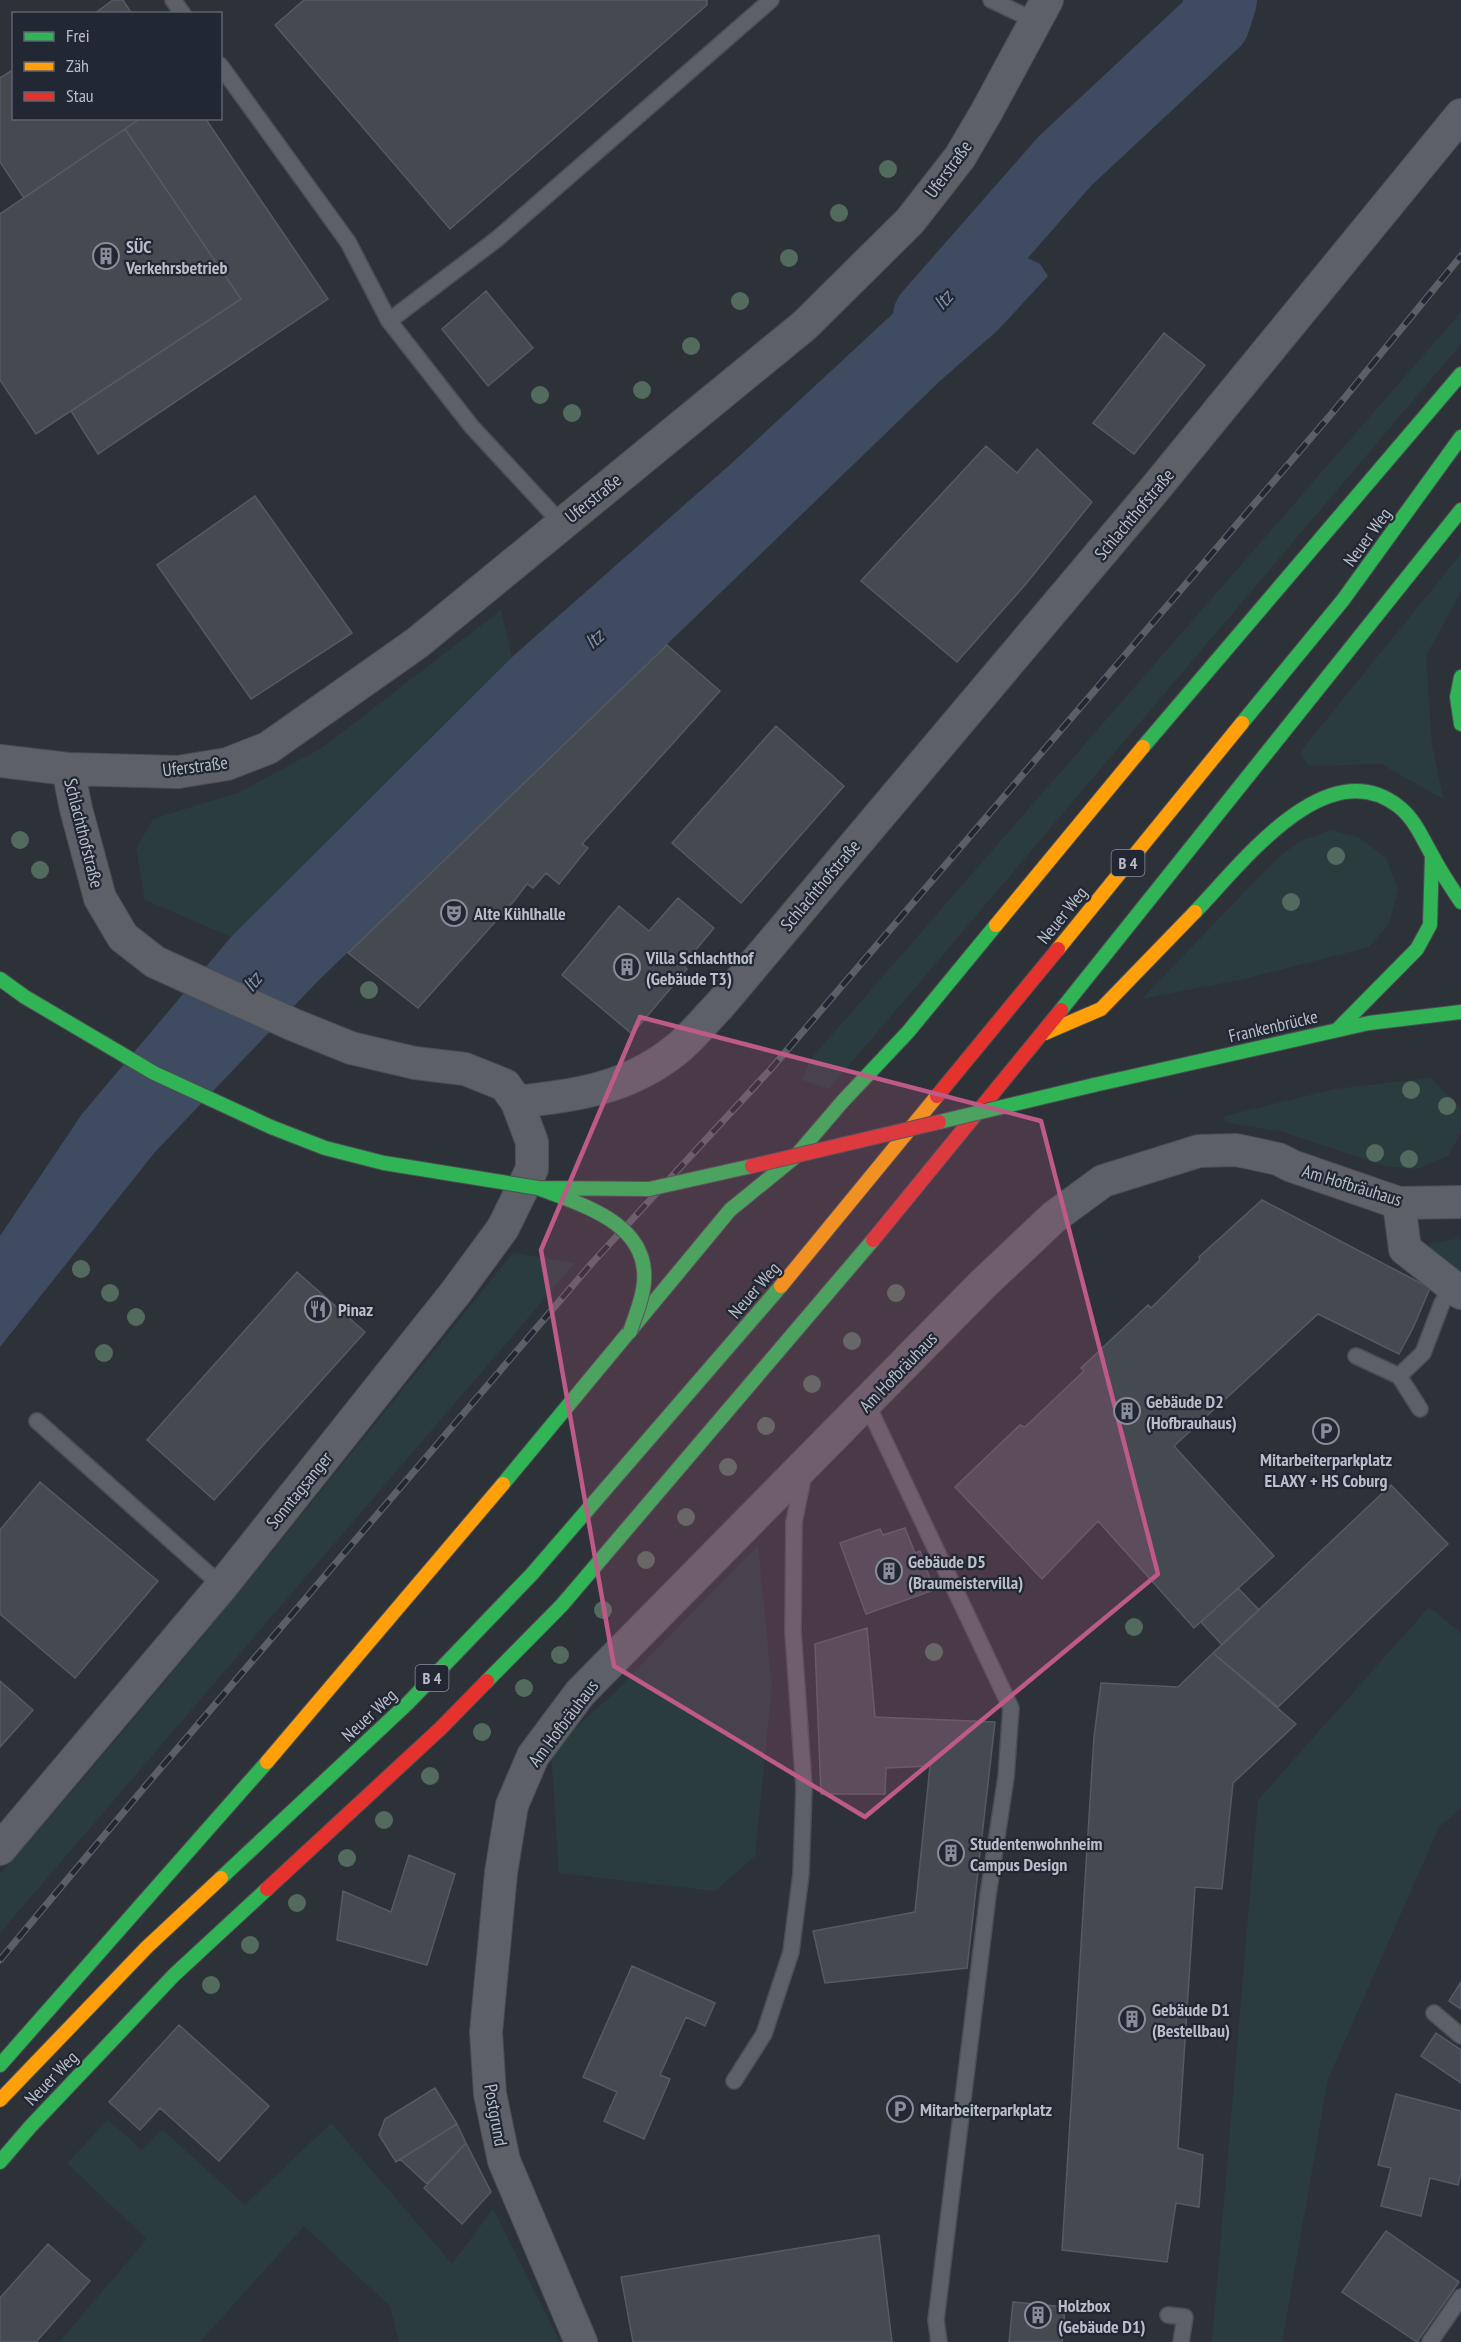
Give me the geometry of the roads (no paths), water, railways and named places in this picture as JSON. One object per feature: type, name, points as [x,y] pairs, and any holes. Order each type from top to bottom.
[{"type":"main road","points":[[0,2065],[207,1832],[552,1427],[730,1210],[795,1157],[843,1101],[908,1032],[1132,760],[1461,374]]},
{"type":"main road","name":"Neuer Weg","points":[[0,2100],[147,1947],[408,1703],[532,1574],[785,1282],[1336,609],[1461,437]]},
{"type":"main road","name":"Neuer Weg","points":[[0,2162],[30,2127],[174,1975],[441,1728],[562,1605],[815,1309],[1041,1035],[1461,510]]},
{"type":"main road","points":[[1461,677],[1457,697],[1461,724]]},
{"type":"main road","points":[[1041,1035],[1101,1009],[1279,825],[1310,803],[1336,793],[1367,791],[1398,806],[1419,829],[1432,856],[1461,902]]},
{"type":"main road","points":[[1337,1030],[1417,949],[1430,925],[1432,856]]},
{"type":"main road","points":[[0,979],[25,997],[154,1073],[271,1127],[325,1148],[384,1163],[538,1188],[599,1212],[618,1223],[638,1244],[643,1259],[644,1282],[630,1332]]},
{"type":"main road","name":"Frankenbrücke","points":[[538,1188],[649,1189],[1369,1023],[1461,1012]]},
{"type":"street","name":"Uferstraße","points":[[0,761],[68,769],[178,772],[227,764],[268,748],[417,643],[804,325],[910,221],[960,157],[1042,10]]},
{"type":"street","name":"Schlachthofstraße","points":[[68,769],[76,809],[100,898],[123,937],[155,963],[351,1048],[415,1064],[465,1069],[505,1085],[517,1102],[583,1094],[630,1079],[677,1049],[719,1006],[1154,490],[1461,115]]},
{"type":"street","name":"Sonntagsanger","points":[[0,1850],[222,1586],[456,1292],[503,1228],[532,1169],[532,1142],[517,1102]]},
{"type":"street","name":"Am Hofbräuhaus","points":[[501,1873],[512,1805],[533,1756],[580,1693],[983,1284],[1054,1217],[1103,1181],[1198,1151],[1236,1150],[1278,1159],[1399,1203],[1461,1202]]},
{"type":"street","points":[[1399,1203],[1405,1249],[1457,1290]]},
{"type":"street","name":"Postgrund","points":[[501,1873],[486,2032],[490,2094],[504,2161],[581,2342]]},
{"type":"lane","points":[[389,321],[483,250],[771,0]]},
{"type":"lane","points":[[991,0],[1042,10]]},
{"type":"lane","points":[[222,69],[348,242],[389,321],[472,427],[562,524]]},
{"type":"lane","points":[[1398,1376],[1423,1353],[1442,1303],[1457,1290]]},
{"type":"lane","points":[[1356,1356],[1398,1376],[1420,1409]]},
{"type":"lane","points":[[867,1404],[1011,1708],[1006,1777],[988,1895],[936,2320],[939,2342]]},
{"type":"lane","points":[[36,1421],[222,1586]]},
{"type":"lane","points":[[734,2081],[764,2034],[788,1962],[801,1874],[804,1788],[793,1632],[794,1522],[805,1467]]},
{"type":"lane","points":[[1434,2013],[1461,2036]]},
{"type":"lane","points":[[1430,2342],[1461,2297]]},
{"type":"lane","points":[[1168,2315],[1185,2317],[1181,2342]]},
{"type":"water","points":[[983,237],[1040,264],[1048,276],[998,330],[940,381],[318,981],[155,1152],[0,1347],[0,1236],[82,1114],[231,937],[512,657],[733,462],[941,269]]},
{"type":"waterway","name":"Itz","points":[[929,316],[1065,161],[1214,22],[1221,0]]},
{"type":"railway","points":[[0,1960],[592,1263],[770,1070],[1333,412],[1461,256]]},
{"type":"place","name":"SÜC Verkehrsbetrieb","points":[[106,256]]},
{"type":"place","name":"Alte Kühlhalle","points":[[454,913]]},
{"type":"place","name":"Villa Schlachthof (Gebäude T3)","points":[[627,967]]},
{"type":"place","name":"Pinaz","points":[[318,1309]]},
{"type":"place","name":"Gebäude D2 (Hofbrauhaus)","points":[[1127,1411]]},
{"type":"place","name":"Mitarbeiterparkplatz ELAXY + HS Coburg","points":[[1326,1431]]},
{"type":"place","name":"Gebäude D5 (Braumeistervilla)","points":[[889,1571]]},
{"type":"place","name":"Studentenwohnheim Campus Design","points":[[951,1853]]},
{"type":"place","name":"Gebäude D1 (Bestellbau)","points":[[1132,2019]]},
{"type":"place","name":"Mitarbeiterparkplatz","points":[[900,2109]]},
{"type":"place","name":"Holzbox (Gebäude D1)","points":[[1038,2315]]}]
